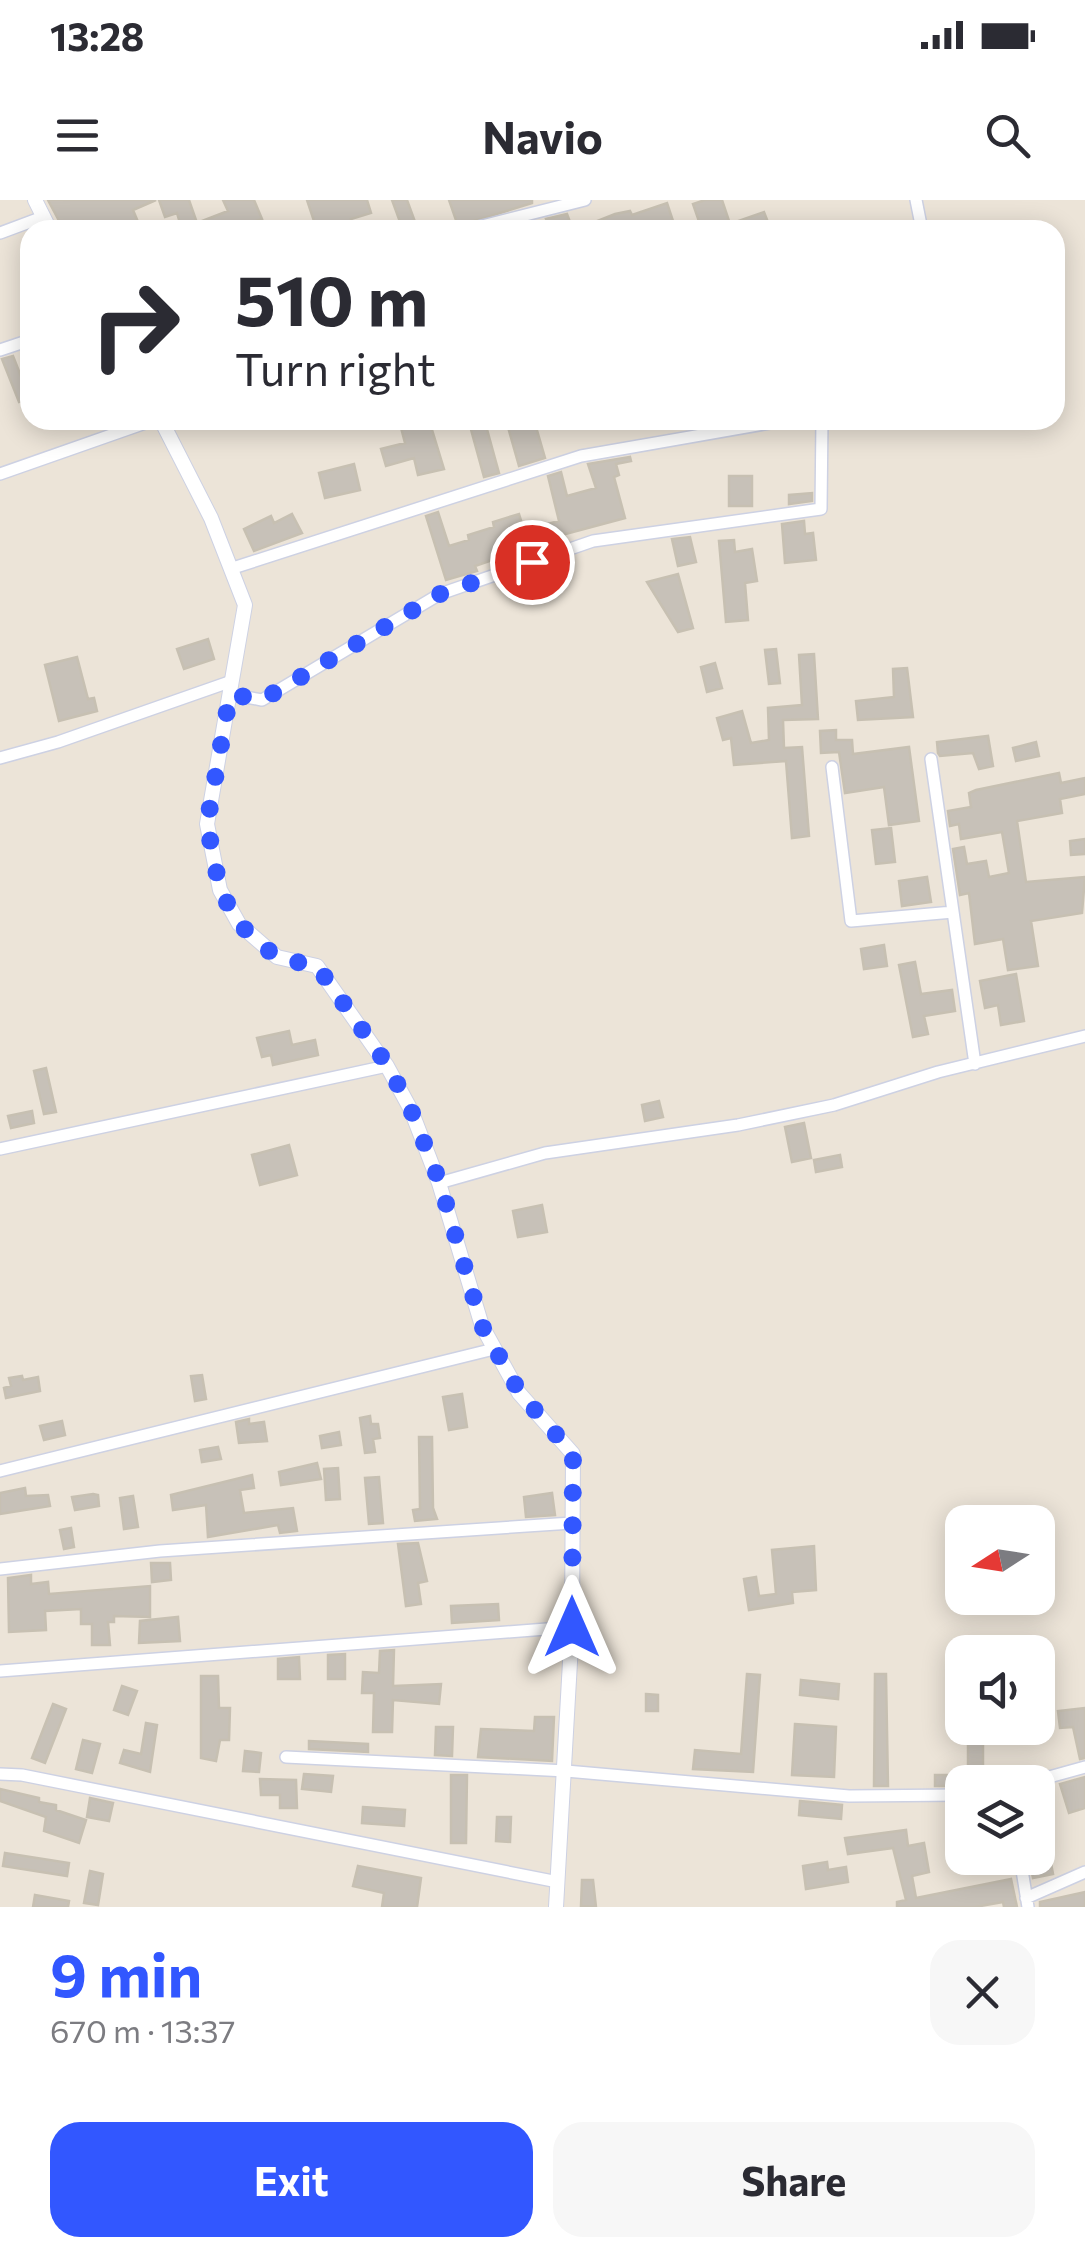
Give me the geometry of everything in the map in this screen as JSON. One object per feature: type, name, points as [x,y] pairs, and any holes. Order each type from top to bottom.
[{"type":"street","points":[[506,220],[585,200]]},
{"type":"street","points":[[0,474],[125,430]]},
{"type":"street","points":[[166,430],[234,568],[245,605],[207,824],[220,890],[239,924],[277,958],[317,966],[388,1066],[411,1110],[440,1183],[482,1326],[520,1393],[573,1454],[572,1627],[556,1907]]},
{"type":"street","points":[[234,568],[581,456],[730,430]]},
{"type":"street","points":[[0,758],[231,688],[262,700],[440,594],[593,542],[821,509],[822,430]]},
{"type":"street","points":[[931,759],[974,1064]]},
{"type":"street","points":[[832,767],[851,921],[953,912]]},
{"type":"street","points":[[440,1183],[546,1153],[834,1105],[1085,1036]]},
{"type":"street","points":[[0,1148],[388,1066]]},
{"type":"street","points":[[0,1471],[494,1349]]},
{"type":"street","points":[[0,1568],[160,1552],[572,1522]]},
{"type":"street","points":[[0,1671],[572,1627]]},
{"type":"street","points":[[286,1757],[566,1771],[849,1796],[945,1794]]},
{"type":"street","points":[[1055,1775],[1085,1767]]},
{"type":"street","points":[[0,1774],[22,1775],[558,1882]]},
{"type":"street","points":[[1023,1875],[1027,1903],[1085,1872]]},
{"type":"building","points":[[48,200],[156,200],[133,210],[137,220],[59,220]]},
{"type":"building","points":[[159,200],[189,200],[196,220],[179,220],[177,213],[165,217]]},
{"type":"building","points":[[223,200],[254,200],[262,219],[205,220],[228,211]]},
{"type":"building","points":[[307,200],[367,200],[371,213],[351,220],[314,220]]},
{"type":"building","points":[[392,200],[407,200],[414,220],[399,220]]},
{"type":"building","points":[[449,200],[532,200],[477,220],[456,220]]},
{"type":"building","points":[[722,200],[729,220],[699,220],[693,204]]},
{"type":"building","points":[[667,203],[673,220],[600,220],[630,211],[632,215]]},
{"type":"building","points":[[764,212],[767,220],[741,220]]},
{"type":"building","points":[[567,214],[569,220],[546,220]]},
{"type":"building","points":[[13,356],[20,374],[20,402],[19,402],[2,359]]},
{"type":"building","points":[[402,430],[432,430],[444,469],[418,475],[414,458],[386,466],[381,449],[405,443]]},
{"type":"building","points":[[471,430],[487,430],[499,473],[484,477]]},
{"type":"building","points":[[509,430],[537,430],[545,458],[519,466]]},
{"type":"building","points":[[630,457],[631,461],[616,464],[619,475],[614,477],[625,518],[528,544],[530,547],[475,566],[477,571],[446,580],[426,516],[438,512],[449,546],[494,527],[493,522],[519,514],[524,530],[559,521],[548,476],[561,472],[567,496],[596,488],[588,464]]},
{"type":"building","points":[[354,464],[360,490],[325,498],[319,473]]},
{"type":"building","points":[[729,476],[752,476],[752,506],[729,506]]},
{"type":"building","points":[[812,493],[812,501],[789,504],[789,495]]},
{"type":"building","points":[[292,514],[302,533],[254,551],[244,529],[271,516],[274,523]]},
{"type":"building","points":[[804,521],[805,534],[813,533],[816,560],[785,563],[782,524]]},
{"type":"building","points":[[690,537],[696,562],[678,566],[672,539]]},
{"type":"building","points":[[734,540],[735,552],[752,549],[757,581],[745,583],[748,620],[726,622],[719,541]]},
{"type":"building","points":[[678,574],[693,628],[678,632],[647,582]]},
{"type":"building","points":[[208,639],[214,659],[184,669],[177,649]]},
{"type":"building","points":[[776,649],[780,683],[769,684],[765,650]]},
{"type":"building","points":[[814,654],[818,719],[783,720],[784,748],[802,747],[809,836],[792,838],[786,761],[734,765],[731,738],[723,740],[717,718],[742,711],[751,743],[769,740],[768,708],[802,705],[799,655]]},
{"type":"building","points":[[77,657],[88,699],[94,698],[97,711],[59,721],[45,665]]},
{"type":"building","points":[[715,663],[722,688],[707,692],[701,667]]},
{"type":"building","points":[[907,668],[913,717],[858,720],[856,701],[894,697],[893,669]]},
{"type":"building","points":[[836,730],[836,740],[852,740],[853,754],[909,747],[919,821],[889,825],[884,787],[845,793],[839,752],[821,753],[820,731]]},
{"type":"building","points":[[988,736],[993,766],[979,769],[973,753],[938,753],[937,742]]},
{"type":"building","points":[[1036,742],[1039,756],[1016,761],[1013,748]]},
{"type":"building","points":[[1059,773],[1061,783],[1085,778],[1085,794],[1060,799],[1062,813],[1017,821],[1026,882],[1085,877],[1082,913],[1031,921],[1038,966],[1008,970],[1003,939],[975,944],[969,893],[960,895],[953,849],[964,847],[967,864],[986,861],[989,877],[1009,873],[1002,832],[961,839],[959,824],[950,826],[948,811],[971,807],[969,793],[976,790]]},
{"type":"building","points":[[891,828],[895,862],[876,864],[872,830]]},
{"type":"building","points":[[1085,839],[1085,854],[1071,855],[1070,841]]},
{"type":"building","points":[[927,877],[931,902],[902,906],[899,881]]},
{"type":"building","points":[[884,945],[887,966],[864,969],[861,949]]},
{"type":"building","points":[[915,962],[921,994],[952,990],[955,1011],[924,1016],[928,1034],[913,1037],[899,965]]},
{"type":"building","points":[[1016,974],[1024,1021],[1001,1025],[998,1005],[985,1008],[980,981]]},
{"type":"building","points":[[289,1031],[292,1045],[315,1040],[318,1055],[273,1065],[271,1055],[262,1057],[257,1038]]},
{"type":"building","points":[[46,1068],[56,1112],[44,1114],[34,1071]]},
{"type":"building","points":[[659,1101],[663,1117],[645,1121],[642,1105]]},
{"type":"building","points":[[32,1111],[34,1123],[11,1128],[8,1116]]},
{"type":"building","points":[[804,1123],[811,1158],[792,1162],[785,1127]]},
{"type":"building","points":[[289,1145],[297,1175],[260,1185],[252,1155]]},
{"type":"building","points":[[840,1155],[842,1167],[816,1172],[814,1160]]},
{"type":"building","points":[[542,1205],[547,1232],[518,1237],[513,1211]]},
{"type":"building","points":[[202,1375],[206,1399],[195,1401],[191,1376]]},
{"type":"building","points":[[22,1376],[23,1380],[38,1377],[40,1391],[6,1398],[4,1388],[11,1386],[9,1378]]},
{"type":"building","points":[[462,1394],[467,1427],[449,1430],[443,1397]]},
{"type":"building","points":[[370,1416],[371,1424],[378,1424],[380,1438],[373,1439],[375,1452],[365,1453],[360,1418]]},
{"type":"building","points":[[249,1419],[249,1424],[264,1422],[267,1441],[239,1443],[236,1422]]},
{"type":"building","points":[[62,1421],[65,1435],[44,1440],[40,1426]]},
{"type":"building","points":[[339,1432],[341,1445],[322,1448],[320,1436]]},
{"type":"building","points":[[419,1437],[432,1437],[433,1508],[437,1519],[415,1521],[413,1510],[420,1509]]},
{"type":"building","points":[[218,1447],[221,1459],[202,1462],[200,1450]]},
{"type":"building","points":[[317,1463],[321,1479],[281,1485],[279,1472]]},
{"type":"building","points":[[338,1468],[340,1499],[326,1500],[324,1469]]},
{"type":"building","points":[[252,1475],[254,1488],[240,1490],[244,1513],[293,1508],[297,1531],[280,1533],[278,1525],[208,1537],[206,1505],[173,1510],[171,1495]]},
{"type":"building","points":[[379,1477],[383,1523],[369,1524],[365,1478]]},
{"type":"building","points":[[25,1488],[26,1496],[48,1495],[50,1506],[0,1514],[0,1493]]},
{"type":"building","points":[[552,1493],[555,1515],[526,1517],[524,1497]]},
{"type":"building","points":[[98,1495],[99,1506],[75,1510],[72,1497]]},
{"type":"building","points":[[133,1496],[138,1527],[124,1529],[120,1498]]},
{"type":"building","points":[[71,1528],[74,1547],[64,1549],[60,1530]]},
{"type":"building","points":[[418,1543],[427,1581],[418,1583],[421,1604],[406,1606],[398,1544]]},
{"type":"building","points":[[814,1546],[816,1590],[792,1592],[793,1603],[749,1610],[744,1579],[756,1577],[759,1596],[776,1594],[772,1550]]},
{"type":"building","points":[[151,1563],[170,1563],[171,1580],[152,1582]]},
{"type":"building","points":[[31,1575],[31,1584],[48,1582],[49,1594],[150,1586],[150,1617],[114,1616],[114,1622],[108,1622],[110,1645],[92,1645],[92,1624],[81,1624],[81,1609],[45,1611],[46,1630],[9,1632],[8,1578]]},
{"type":"building","points":[[498,1604],[499,1620],[452,1623],[451,1606]]},
{"type":"building","points":[[178,1617],[180,1641],[139,1643],[140,1621]]},
{"type":"building","points":[[394,1650],[393,1686],[441,1684],[439,1704],[393,1700],[392,1732],[373,1732],[374,1693],[362,1693],[363,1672],[379,1673],[380,1651]]},
{"type":"building","points":[[345,1654],[345,1679],[328,1679],[328,1655]]},
{"type":"building","points":[[299,1657],[300,1679],[278,1679],[278,1659]]},
{"type":"building","points":[[747,1674],[760,1675],[753,1772],[693,1769],[695,1750],[741,1754]]},
{"type":"building","points":[[875,1674],[886,1674],[888,1786],[874,1786]]},
{"type":"building","points":[[201,1676],[218,1676],[219,1708],[230,1708],[229,1740],[220,1740],[216,1761],[201,1758]]},
{"type":"building","points":[[801,1680],[839,1684],[838,1699],[800,1695]]},
{"type":"building","points":[[122,1686],[137,1691],[128,1715],[114,1710]]},
{"type":"building","points":[[646,1694],[658,1695],[658,1711],[646,1711]]},
{"type":"building","points":[[53,1704],[66,1709],[45,1763],[32,1758]]},
{"type":"building","points":[[1085,1708],[1085,1758],[1080,1759],[1073,1727],[1060,1728],[1058,1711]]},
{"type":"building","points":[[535,1717],[554,1717],[552,1761],[478,1757],[481,1729],[534,1731]]},
{"type":"building","points":[[146,1723],[157,1725],[150,1772],[120,1763],[124,1750],[141,1754]]},
{"type":"building","points":[[795,1724],[836,1727],[834,1777],[792,1775]]},
{"type":"building","points":[[436,1727],[453,1727],[452,1756],[435,1755]]},
{"type":"building","points":[[83,1740],[100,1744],[92,1773],[76,1769]]},
{"type":"building","points":[[309,1741],[368,1744],[368,1752],[309,1749]]},
{"type":"building","points":[[968,1745],[983,1745],[983,1765],[968,1765]]},
{"type":"building","points":[[245,1751],[261,1753],[259,1772],[243,1771]]},
{"type":"building","points":[[304,1774],[333,1776],[331,1792],[302,1789]]},
{"type":"building","points":[[451,1775],[467,1775],[466,1843],[451,1843]]},
{"type":"building","points":[[935,1775],[945,1775],[945,1786],[935,1786]]},
{"type":"building","points":[[1085,1777],[1085,1808],[1069,1813],[1060,1784]]},
{"type":"building","points":[[260,1779],[296,1780],[297,1808],[280,1808],[280,1795],[261,1795]]},
{"type":"building","points":[[0,1789],[39,1798],[39,1802],[56,1805],[56,1810],[86,1820],[79,1843],[44,1831],[46,1817],[0,1801]]},
{"type":"building","points":[[90,1798],[113,1803],[109,1821],[87,1817]]},
{"type":"building","points":[[800,1801],[842,1805],[841,1819],[799,1815]]},
{"type":"building","points":[[363,1807],[405,1810],[404,1826],[362,1823]]},
{"type":"building","points":[[497,1817],[511,1817],[510,1842],[496,1841]]},
{"type":"building","points":[[906,1830],[908,1846],[924,1843],[929,1872],[912,1876],[916,1898],[1011,1879],[1017,1907],[1004,1907],[1003,1902],[975,1907],[897,1907],[897,1902],[906,1900],[893,1848],[848,1854],[845,1838]]},
{"type":"building","points":[[5,1853],[69,1863],[67,1876],[3,1866]]},
{"type":"building","points":[[827,1862],[828,1870],[846,1867],[848,1882],[806,1889],[803,1866]]},
{"type":"building","points":[[358,1866],[421,1878],[417,1907],[382,1907],[384,1893],[353,1886]]},
{"type":"building","points":[[90,1871],[103,1874],[98,1905],[84,1903]]},
{"type":"building","points":[[582,1880],[593,1880],[596,1907],[581,1906]]},
{"type":"building","points":[[1085,1892],[1085,1907],[1040,1907],[1040,1902]]},
{"type":"building","points":[[35,1895],[69,1901],[68,1907],[33,1907]]},
{"type":"route","points":[[532,562],[440,594],[262,700],[230,694],[207,824],[220,890],[239,924],[277,958],[317,966],[388,1066],[411,1110],[440,1183],[482,1326],[520,1393],[573,1454],[572,1627]]}]
